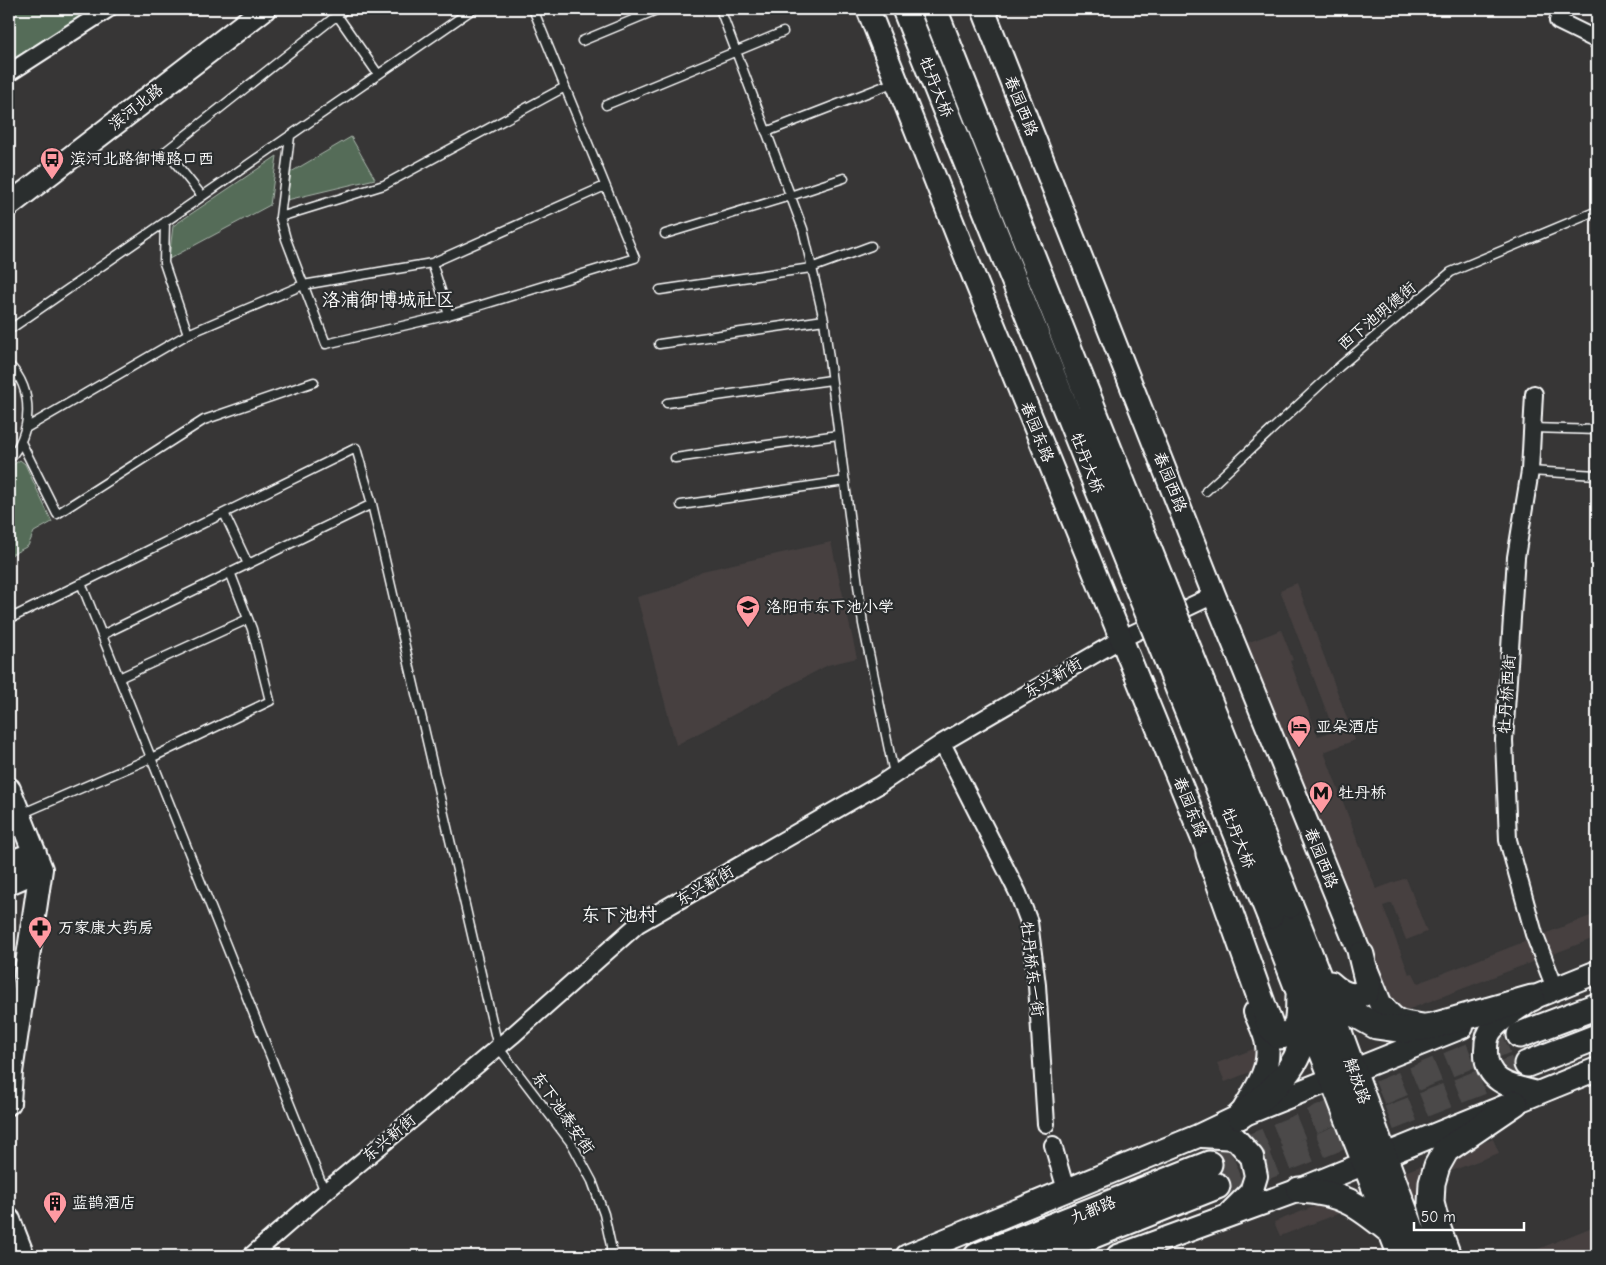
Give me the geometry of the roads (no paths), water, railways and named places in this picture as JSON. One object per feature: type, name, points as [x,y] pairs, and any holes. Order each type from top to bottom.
[{"type":"main road","name":"牡丹大桥","points":[[904,9],[1280,911]]},
{"type":"main road","name":"牡丹大桥","points":[[934,9],[1280,911]]},
{"type":"main road","points":[[1209,854],[1271,1028],[1279,1036],[1287,1036],[1293,1032],[1297,1024],[1299,993]]},
{"type":"main road","name":"解放路","points":[[1280,911],[1318,973],[1343,1076]]},
{"type":"main road","name":"解放路","points":[[1280,911],[1299,993],[1343,1076],[1375,1160],[1422,1256]]},
{"type":"main road","points":[[1318,973],[1337,990],[1350,996],[1358,997],[1366,992],[1368,984],[1361,955]]},
{"type":"main road","points":[[1318,973],[1346,1009],[1376,1026],[1404,1030],[1433,1026],[1532,998]]},
{"type":"main road","points":[[1240,1116],[1272,1091],[1296,1062],[1304,1034],[1299,993]]},
{"type":"main road","points":[[1520,1035],[1597,1006]]},
{"type":"main road","points":[[1528,1064],[1597,1037]]},
{"type":"main road","points":[[1448,1256],[1431,1203],[1432,1183],[1437,1166],[1446,1150],[1515,1103]]},
{"type":"main road","name":"解放路","points":[[1375,1160],[1391,1232],[1401,1256]]},
{"type":"main road","name":"九都路","points":[[976,1256],[1213,1175],[1041,1256]]},
{"type":"main road","points":[[1299,1190],[1318,1191],[1348,1200],[1364,1210],[1391,1232]]},
{"type":"street","points":[[9,73],[108,9]]},
{"type":"street","name":"滨河北路","points":[[9,205],[264,9]]},
{"type":"street","name":"春园东路","points":[[868,9],[974,277],[1209,854],[1235,958],[1267,1044],[1268,1062],[1240,1116]]},
{"type":"street","name":"春园西路","points":[[983,9],[1214,595],[1380,1003],[1393,1019],[1404,1023],[1433,1026]]},
{"type":"street","points":[[1562,9],[1558,21],[1597,40]]},
{"type":"street","name":"牡丹桥西街","points":[[1534,394],[1530,471],[1516,557],[1504,740],[1508,840],[1534,934],[1555,988]]},
{"type":"street","name":"东兴新街","points":[[251,1256],[498,1047],[638,924],[1121,639],[1214,595]]},
{"type":"street","name":"牡丹桥东一街","points":[[942,743],[1018,893],[1028,922],[1037,985],[1046,1124]]},
{"type":"street","points":[[9,789],[38,861],[11,1072],[9,1103]]},
{"type":"street","points":[[9,863],[38,861]]},
{"type":"street","points":[[9,883],[38,861]]},
{"type":"street","points":[[907,1256],[1198,1136],[1240,1116],[1597,972]]},
{"type":"street","points":[[1532,998],[1492,1029],[1486,1039],[1485,1057],[1489,1069],[1499,1081],[1510,1087],[1538,1093]]},
{"type":"street","points":[[1118,1256],[1299,1190],[1597,1069]]},
{"type":"street","points":[[1198,1136],[1235,1138],[1252,1157],[1256,1176],[1251,1192],[1227,1216]]},
{"type":"street","points":[[1053,1145],[1066,1190]]},
{"type":"street","points":[[9,1220],[23,1256]]},
{"type":"lane","points":[[202,196],[166,151],[345,9]]},
{"type":"lane","points":[[9,330],[473,9]]},
{"type":"lane","points":[[290,136],[280,216],[286,238],[326,344],[449,316],[635,258],[533,9]]},
{"type":"lane","points":[[582,41],[659,9]]},
{"type":"lane","points":[[720,9],[803,229],[824,320],[863,624],[894,774]]},
{"type":"lane","points":[[337,15],[378,74]]},
{"type":"lane","points":[[606,106],[783,32]]},
{"type":"lane","points":[[766,132],[897,81]]},
{"type":"lane","points":[[280,216],[384,185],[565,86]]},
{"type":"lane","points":[[665,234],[844,178]]},
{"type":"lane","points":[[26,428],[188,334],[303,285],[432,263],[606,186]]},
{"type":"lane","name":"西下池明德街","points":[[1206,491],[1339,367],[1452,272],[1597,211]]},
{"type":"lane","points":[[165,222],[164,263],[188,334]]},
{"type":"lane","points":[[660,290],[811,268],[871,246]]},
{"type":"lane","points":[[432,263],[449,316]]},
{"type":"lane","points":[[659,344],[824,320]]},
{"type":"lane","points":[[9,365],[23,386],[28,407],[26,428],[21,442],[9,459]]},
{"type":"lane","points":[[667,403],[831,380]]},
{"type":"lane","points":[[21,442],[57,514],[204,420],[314,382]]},
{"type":"lane","points":[[1533,428],[1597,430]]},
{"type":"lane","points":[[675,458],[838,435]]},
{"type":"lane","points":[[9,618],[356,448],[372,504],[498,1047]]},
{"type":"lane","points":[[1530,471],[1597,475]]},
{"type":"lane","points":[[681,505],[845,481]]},
{"type":"lane","points":[[102,635],[372,504]]},
{"type":"lane","points":[[224,513],[248,564]]},
{"type":"lane","points":[[19,815],[151,758],[270,701],[248,619],[230,572]]},
{"type":"lane","points":[[81,583],[325,1192]]},
{"type":"lane","points":[[119,678],[248,619]]},
{"type":"lane","name":"东下池泰安街","points":[[498,1047],[572,1144],[588,1174],[604,1214],[611,1246],[611,1256]]},
{"type":"tunnel","points":[[1209,1164],[1520,1035]]},
{"type":"tunnel","points":[[1217,1186],[1527,1064]]},
{"type":"place","name":"滨河北路御博路口西","points":[[52,180]]},
{"type":"place","name":"洛阳市东下池小学","points":[[748,628]]},
{"type":"place","name":"亚朵酒店","points":[[1299,748]]},
{"type":"place","name":"牡丹桥","points":[[1321,814]]},
{"type":"place","name":"万家康大药房","points":[[40,949]]},
{"type":"place","name":"蓝鹊酒店","points":[[55,1224]]},
{"type":"district","name":"洛浦御博城社区","points":[[388,300]]},
{"type":"district","name":"东下池村","points":[[619,915]]}]
